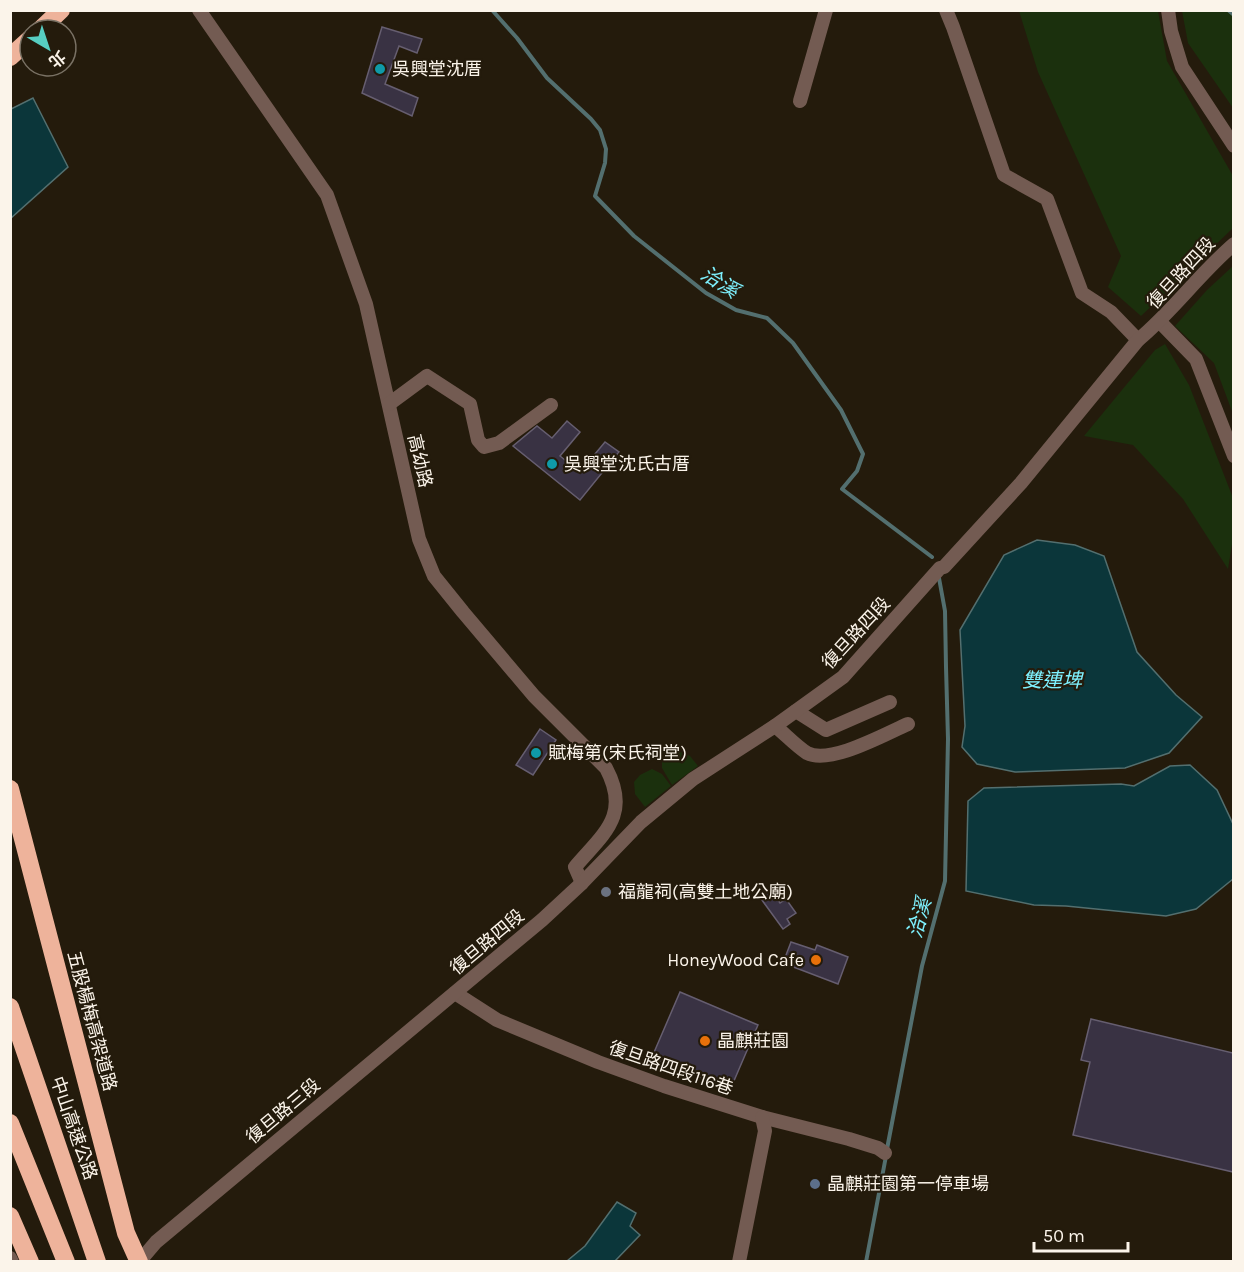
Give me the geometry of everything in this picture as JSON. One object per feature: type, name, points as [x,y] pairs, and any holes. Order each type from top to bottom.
[{"type":"highway","name":"五股楊梅高架道路","points":[[10,789],[126,1233],[139,1262]]},
{"type":"highway","name":"中山高速公路","points":[[10,1007],[98,1262]]},
{"type":"highway","points":[[10,1123],[66,1262]]},
{"type":"highway","points":[[10,1216],[30,1262]]},
{"type":"street","name":"高幼路","points":[[199,10],[327,195],[366,304],[420,539],[434,576],[534,696],[606,768],[616,789],[616,808],[609,828],[575,867],[582,883]]},
{"type":"street","points":[[800,101],[826,10]]},
{"type":"street","points":[[946,10],[1004,175],[1047,199],[1082,293],[1111,312],[1138,340]]},
{"type":"street","points":[[1168,10],[1171,31],[1182,67],[1233,146]]},
{"type":"street","name":"復旦路四段","points":[[455,993],[511,947],[582,883],[641,822],[693,779],[775,726],[843,676],[1021,483],[1138,340],[1160,322],[1210,265],[1233,244]]},
{"type":"street","points":[[1160,322],[1196,359],[1233,456]]},
{"type":"street","points":[[389,404],[427,376],[470,404],[478,440],[484,447],[498,443],[551,405]]},
{"type":"street","points":[[796,711],[826,730],[890,702]]},
{"type":"street","points":[[775,726],[808,753],[822,757],[838,753],[908,724]]},
{"type":"street","name":"復旦路三段","points":[[139,1262],[156,1242],[455,993]]},
{"type":"street","name":"復旦路四段116巷","points":[[455,993],[497,1020],[598,1062],[663,1086],[762,1117],[849,1139],[878,1148],[885,1153]]},
{"type":"street","points":[[739,1262],[765,1131],[762,1117]]},
{"type":"green space","points":[[1019,11],[1158,11],[1167,61],[1233,176],[1233,228],[1141,316],[1108,287],[1121,256],[1038,72]]},
{"type":"green space","points":[[1182,11],[1233,11],[1233,108],[1188,43]]},
{"type":"green space","points":[[1233,266],[1233,414],[1214,363],[1175,326],[1207,290]]},
{"type":"green space","points":[[1165,344],[1189,385],[1233,498],[1233,538],[1228,569],[1183,499],[1133,445],[1084,436],[1155,350]]},
{"type":"green space","points":[[679,751],[690,756],[698,766],[672,785],[662,768],[662,762]]},
{"type":"green space","points":[[652,769],[662,774],[671,786],[645,807],[635,794],[634,782],[640,775]]},
{"type":"water","points":[[33,98],[68,167],[11,218],[11,109]]},
{"type":"water","name":"雙連埤","points":[[1037,540],[1075,545],[1104,556],[1137,652],[1176,695],[1202,717],[1169,753],[1125,768],[1015,772],[977,764],[962,747],[965,726],[960,630],[1004,555]]},
{"type":"water","points":[[1190,765],[1217,790],[1233,824],[1233,879],[1196,909],[1166,916],[1034,905],[966,891],[968,801],[984,788],[1121,784],[1134,786],[1170,766]]},
{"type":"water","points":[[617,1202],[636,1213],[630,1226],[640,1235],[615,1261],[567,1261],[585,1246]]},
{"type":"building","name":"吳興堂沈厝","points":[[382,27],[422,39],[417,53],[399,46],[385,84],[418,98],[412,116],[362,93]]},
{"type":"building","name":"吳興堂沈氏古厝","points":[[567,421],[580,432],[560,456],[580,472],[605,442],[619,452],[580,500],[513,446],[537,426],[552,438]]},
{"type":"building","name":"賦梅第(宋氏祠堂)","points":[[540,729],[556,740],[533,775],[516,765]]},
{"type":"building","points":[[769,888],[780,903],[786,899],[796,913],[787,919],[790,924],[783,929],[759,896]]},
{"type":"building","name":"HoneyWood Cafe","points":[[791,942],[815,950],[817,945],[848,957],[838,984],[783,963]]},
{"type":"building","name":"晶麒莊園","points":[[680,992],[758,1025],[730,1090],[652,1057]]},
{"type":"building","points":[[1091,1019],[1233,1053],[1233,1172],[1073,1135],[1090,1062],[1081,1060]]},
{"type":"waterway","name":"洽溪","points":[[492,10],[517,38],[547,78],[600,130],[606,149],[605,163],[595,196],[634,236],[706,293],[736,310],[767,318],[793,343],[841,410],[863,454],[857,471],[842,489],[932,557]]},
{"type":"waterway","points":[[1228,10],[1234,15]]},
{"type":"waterway","name":"洽溪","points":[[887,1149],[922,966],[945,881],[948,739],[945,611],[939,578]]},
{"type":"waterway","name":"洽溪","points":[[866,1262],[886,1156]]},
{"type":"place","name":"吳興堂沈厝","points":[[380,69]]},
{"type":"place","name":"吳興堂沈氏古厝","points":[[552,464]]},
{"type":"place","name":"賦梅第(宋氏祠堂)","points":[[536,753]]},
{"type":"place","name":"福龍祠(高雙土地公廟)","points":[[606,892]]},
{"type":"place","name":"HoneyWood Cafe","points":[[816,960]]},
{"type":"place","name":"晶麒莊園","points":[[705,1041]]},
{"type":"place","name":"晶麒莊園第一停車場","points":[[815,1184]]}]
